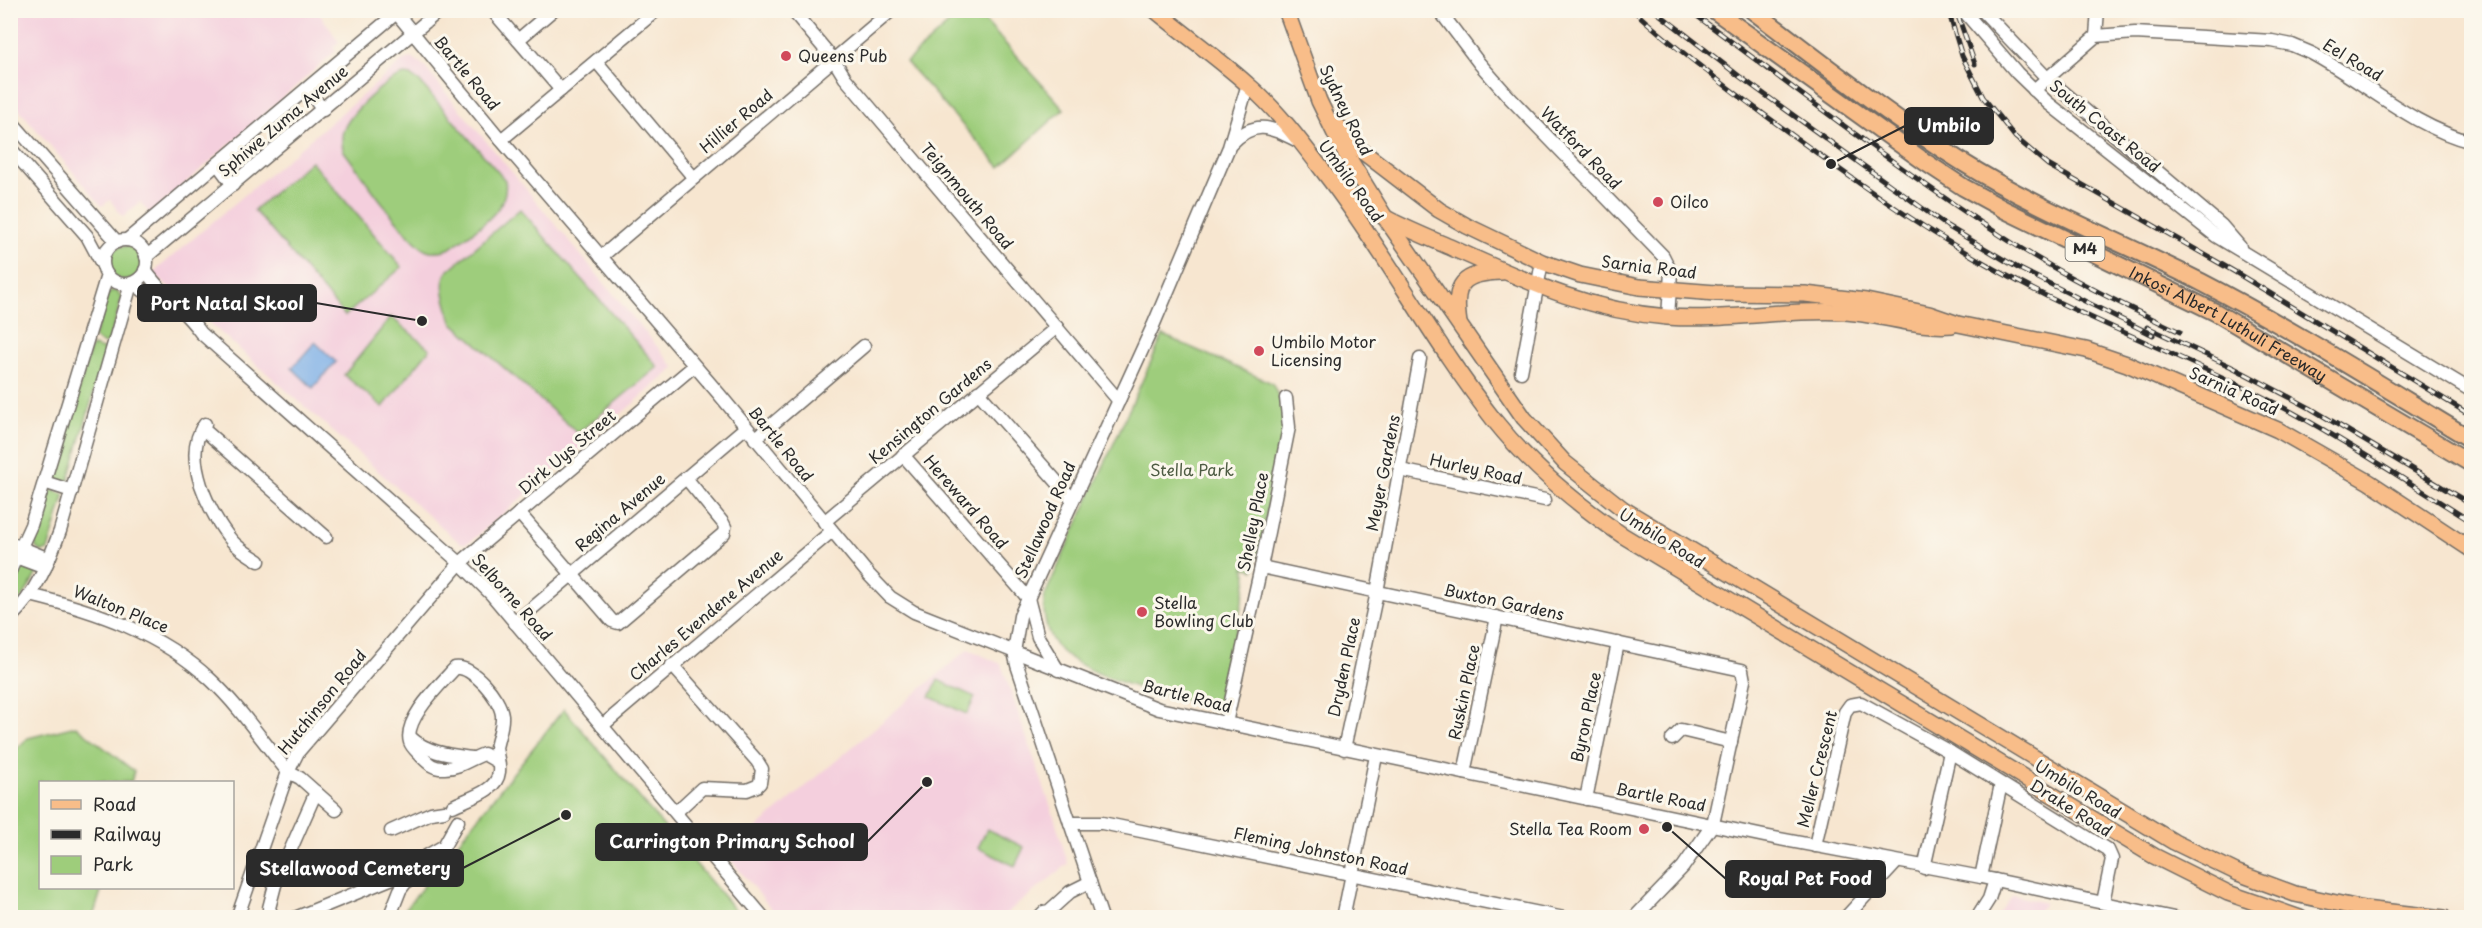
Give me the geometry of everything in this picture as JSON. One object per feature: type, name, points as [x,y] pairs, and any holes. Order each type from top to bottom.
[{"type":"highway","name":"Inkosi Albert Luthuli Freeway","points":[[1714,10],[1905,148],[1964,187],[2005,210],[2215,312],[2472,464]]},
{"type":"highway","name":"Inkosi Albert Luthuli Freeway","points":[[1752,10],[1894,116],[1962,162],[2023,197],[2152,257],[2252,309],[2472,440]]},
{"type":"main road","name":"Umbilo Road","points":[[1155,10],[1248,84],[1299,141],[1334,185],[1437,340],[1494,420],[1535,466],[1587,511],[1622,536],[2154,856],[2228,893],[2300,918]]},
{"type":"main road","name":"Sydney Road","points":[[1286,10],[1319,101],[1340,144],[1386,219]]},
{"type":"main road","name":"Sarnia Road","points":[[1319,101],[1358,148],[1431,204],[1467,226],[1542,262],[1607,282],[1671,290],[1824,295],[1929,314],[1958,324],[2086,350],[2127,364],[2247,416],[2323,454],[2472,550]]},
{"type":"main road","name":"Sarnia Road","points":[[1334,185],[1386,219],[1537,287],[1604,307],[1668,317],[1721,318],[1765,314],[1846,312],[1928,325],[1958,324]]},
{"type":"main road","name":"Umbilo Road","points":[[1386,219],[1524,418],[1549,447],[1604,495],[1686,549],[2116,808],[2209,861],[2261,882],[2332,903],[2444,918]]},
{"type":"main road","points":[[1459,326],[1456,300],[1459,288],[1465,279],[1481,273],[1505,272]]},
{"type":"street","name":"Sphiwe Zuma Avenue","points":[[146,257],[440,10]]},
{"type":"street","points":[[492,10],[561,90]]},
{"type":"street","points":[[518,40],[553,10]]},
{"type":"street","points":[[501,140],[657,10]]},
{"type":"street","name":"Teignmouth Road","points":[[792,10],[834,60],[845,78],[1119,401]]},
{"type":"street","name":"Hillier Road","points":[[601,257],[892,10]]},
{"type":"street","name":"Watford Road","points":[[1439,10],[1479,63],[1509,97],[1663,256],[1671,272],[1668,317]]},
{"type":"street","name":"South Coast Road","points":[[1963,10],[2034,90],[2071,122],[2217,236],[2472,391]]},
{"type":"street","name":"South Coast Road","points":[[1982,10],[2047,78],[2221,225],[2243,250]]},
{"type":"street","points":[[2034,90],[2096,36],[2098,10]]},
{"type":"street","name":"Sphiwe Zuma Avenue","points":[[122,241],[218,165],[397,12]]},
{"type":"street","name":"Bartle Road","points":[[397,12],[501,140],[869,575],[901,605],[936,622],[1146,705],[1376,756],[2173,917]]},
{"type":"street","name":"Eel Road","points":[[2096,36],[2135,33],[2272,41],[2292,45],[2326,62],[2435,128],[2472,142]]},
{"type":"street","points":[[596,61],[694,178]]},
{"type":"street","name":"Stellawood Road","points":[[1102,918],[1023,685],[1014,652],[1017,626],[1072,499],[1119,401],[1229,147],[1248,84]]},
{"type":"street","points":[[307,89],[322,110]]},
{"type":"street","points":[[10,120],[122,241],[139,246],[146,257],[145,270],[132,284],[72,491],[47,564],[30,596],[10,618]]},
{"type":"street","name":"Stellawood Road","points":[[1229,147],[1250,129],[1261,128],[1269,128],[1299,141]]},
{"type":"street","points":[[10,148],[87,236],[98,253],[105,271],[119,284],[132,284]]},
{"type":"street","points":[[218,165],[233,185]]},
{"type":"street","points":[[10,571],[15,551],[44,482],[105,271],[105,251],[122,241]]},
{"type":"street","points":[[1521,372],[1542,262]]},
{"type":"street","name":"Selborne Road","points":[[145,270],[157,286],[193,321],[201,333],[460,563],[515,623],[764,918]]},
{"type":"street","name":"Selborne Road","points":[[132,284],[159,301],[188,327],[201,333]]},
{"type":"street","name":"Kensington Gardens","points":[[828,526],[903,455],[1057,327]]},
{"type":"street","points":[[755,439],[864,346]]},
{"type":"street","name":"Meyer Gardens","points":[[1377,592],[1420,359]]},
{"type":"street","name":"Dirk Uys Street","points":[[460,563],[694,366]]},
{"type":"street","points":[[978,392],[1072,499]]},
{"type":"street","name":"Shelley Place","points":[[1226,723],[1289,427],[1286,398]]},
{"type":"street","points":[[259,561],[234,543],[207,501],[197,470],[195,454],[196,443],[204,426],[326,537]]},
{"type":"street","name":"Regina Avenue","points":[[515,623],[746,427]]},
{"type":"street","name":"Hereward Road","points":[[903,455],[1028,598]]},
{"type":"street","name":"Hurley Road","points":[[1400,470],[1545,500]]},
{"type":"street","points":[[519,513],[612,621],[618,623],[724,533],[723,523],[686,478]]},
{"type":"street","points":[[44,482],[72,491]]},
{"type":"street","name":"Charles Evendene Avenue","points":[[602,726],[828,526]]},
{"type":"street","points":[[15,551],[47,564]]},
{"type":"street","name":"Hutchinson Road","points":[[237,918],[288,772],[298,752],[460,563]]},
{"type":"street","name":"Buxton Gardens","points":[[1261,567],[1741,669],[1744,681],[1731,742]]},
{"type":"street","name":"Dryden Place","points":[[1344,749],[1377,592]]},
{"type":"street","name":"Walton Place","points":[[30,596],[99,615],[168,645],[213,681],[288,772],[336,810]]},
{"type":"street","points":[[1028,598],[1038,638],[1058,670]]},
{"type":"street","name":"Ruskin Place","points":[[1464,773],[1497,617]]},
{"type":"street","name":"Byron Place","points":[[1586,799],[1618,643]]},
{"type":"street","points":[[672,665],[757,761],[762,774],[760,783],[752,789],[702,788],[675,812]]},
{"type":"street","points":[[295,918],[405,876],[444,846],[452,818],[470,799],[494,784],[498,775],[498,762],[496,748],[502,717],[494,696],[472,675],[459,667],[454,668],[412,722],[409,736],[437,752],[477,757],[489,755],[498,762]]},
{"type":"street","name":"Meller Crescent","points":[[1815,846],[1844,717],[1850,705],[1865,705],[1950,752]]},
{"type":"street","points":[[1634,918],[1683,867],[1713,824],[1731,742],[1681,730],[1672,739]]},
{"type":"street","points":[[477,757],[499,736]]},
{"type":"street","points":[[1924,868],[1950,752],[2001,784],[1981,877]]},
{"type":"street","points":[[1344,918],[1376,756]]},
{"type":"street","name":"Drake Road","points":[[2001,784],[2109,852],[2111,864],[2103,902]]},
{"type":"street","points":[[273,918],[269,908],[275,885],[316,792]]},
{"type":"street","points":[[391,831],[437,810],[452,818]]},
{"type":"street","name":"Fleming Johnston Road","points":[[1070,823],[1102,823],[1564,918]]},
{"type":"street","points":[[1845,918],[1897,862]]},
{"type":"street","points":[[1967,874],[1981,888],[1984,907]]},
{"type":"street","points":[[388,918],[405,876]]},
{"type":"street","points":[[1977,918],[1995,880]]},
{"type":"street","points":[[1046,916],[1070,892],[1090,882]]},
{"type":"shaded area","points":[[163,10],[165,12],[168,10],[318,11],[339,42],[333,47],[336,51],[150,214],[140,202],[123,217],[110,200],[102,206],[11,100],[10,11]]},
{"type":"shaded area","points":[[411,58],[421,63],[675,368],[466,543],[460,543],[155,275],[155,271],[404,60]]},
{"type":"shaded area","points":[[968,649],[1001,664],[1053,813],[1068,864],[1002,917],[779,918],[726,854]]},
{"type":"shaded area","points":[[2013,895],[2045,903],[2034,917],[1997,917]]},
{"type":"green space","points":[[964,10],[976,11],[1064,109],[1000,167],[906,62]]},
{"type":"green space","points":[[405,75],[420,82],[505,180],[502,202],[488,220],[449,249],[435,252],[419,245],[408,235],[343,150],[343,131],[353,115],[388,82]]},
{"type":"green space","points":[[311,161],[402,267],[345,316],[254,210]]},
{"type":"green space","points":[[520,209],[658,367],[578,433],[452,322],[446,303],[443,283],[447,272]]},
{"type":"green space","points":[[125,246],[137,251],[142,263],[137,275],[125,280],[113,275],[108,263],[113,251]]},
{"type":"green space","points":[[111,291],[117,291],[122,298],[108,344],[106,344],[94,337],[107,295]]},
{"type":"green space","points":[[391,317],[430,349],[383,407],[344,375]]},
{"type":"green space","name":"Stella Park","points":[[1163,335],[1272,383],[1285,410],[1286,425],[1254,570],[1244,567],[1247,578],[1220,708],[1136,687],[1093,671],[1061,651],[1052,639],[1045,617],[1045,595]]},
{"type":"green space","points":[[93,346],[106,350],[67,486],[52,480]]},
{"type":"green space","points":[[48,491],[64,494],[64,497],[48,550],[42,552],[36,548],[34,537]]},
{"type":"green space","points":[[23,565],[38,571],[11,612],[11,583]]},
{"type":"green space","points":[[938,680],[975,697],[967,714],[930,697]]},
{"type":"green space","points":[[564,709],[735,910],[740,917],[399,917]]},
{"type":"green space","points":[[76,726],[134,771],[131,781],[39,781],[39,889],[102,889],[93,917],[11,917],[11,754],[28,738]]},
{"type":"green space","points":[[987,829],[1024,847],[1015,866],[978,848]]},
{"type":"water","points":[[315,342],[336,362],[313,388],[292,368]]},
{"type":"railway","points":[[1633,10],[1755,108],[1854,180],[1938,235],[1995,269],[2060,303],[2286,409],[2472,522]]},
{"type":"railway","points":[[1654,10],[1739,76],[1947,226],[2018,268],[2153,335]]},
{"type":"railway","points":[[1689,10],[1884,155],[2003,237],[2090,288],[2180,332]]},
{"type":"railway","points":[[1948,10],[1962,56],[1983,97],[2015,137],[2048,165],[2235,272],[2472,416]]},
{"type":"railway","points":[[1958,16],[1975,64]]},
{"type":"railway","points":[[2147,327],[2234,368],[2310,408],[2472,505]]},
{"type":"place","name":"Queens Pub","points":[[786,56]]},
{"type":"place","name":"Umbilo","points":[[1831,164]]},
{"type":"place","name":"Oilco","points":[[1658,202]]},
{"type":"place","name":"Port Natal Skool","points":[[422,321]]},
{"type":"place","name":"Umbilo Motor Licensing","points":[[1259,351]]},
{"type":"place","name":"Stella Bowling Club","points":[[1142,612]]},
{"type":"place","name":"Carrington Primary School","points":[[927,782]]},
{"type":"place","name":"Stellawood Cemetery","points":[[566,815]]},
{"type":"place","name":"Royal Pet Food","points":[[1667,827]]},
{"type":"place","name":"Stella Tea Room","points":[[1644,829]]}]
